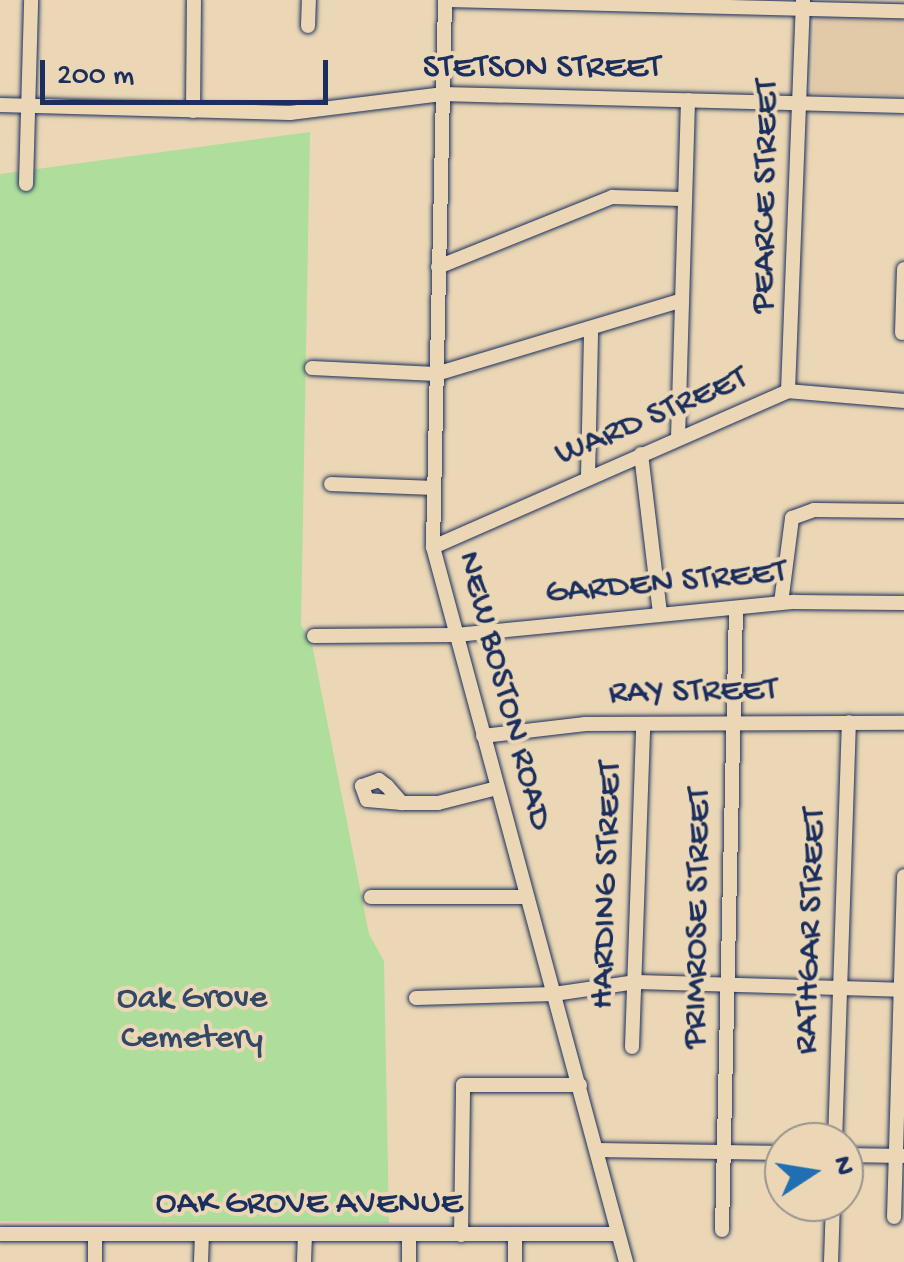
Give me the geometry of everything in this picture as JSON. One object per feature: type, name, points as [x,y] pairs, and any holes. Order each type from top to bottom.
[{"type":"street","points":[[26,184],[31,0]]},
{"type":"street","points":[[192,111],[194,0]]},
{"type":"street","points":[[308,26],[310,0]]},
{"type":"street","points":[[445,0],[803,5],[904,11]]},
{"type":"street","name":"NEW BOSTON ROAD","points":[[445,0],[433,547],[626,1262]]},
{"type":"street","name":"PEARCE STREET","points":[[788,391],[803,5]]},
{"type":"street","name":"STETSON STREET","points":[[0,105],[314,112],[442,94],[904,106]]},
{"type":"street","points":[[678,438],[682,198],[688,100]]},
{"type":"street","points":[[438,267],[612,197],[682,198]]},
{"type":"street","points":[[902,333],[904,269]]},
{"type":"street","points":[[312,368],[436,374],[680,302]]},
{"type":"street","points":[[588,477],[592,328]]},
{"type":"street","name":"WARD STREET","points":[[433,547],[788,391],[904,401]]},
{"type":"street","points":[[640,454],[660,614]]},
{"type":"street","points":[[330,484],[434,488]]},
{"type":"street","points":[[781,603],[792,518],[814,510],[904,511]]},
{"type":"street","name":"GARDEN STREET","points":[[314,636],[456,635],[781,603],[904,603]]},
{"type":"street","name":"PRIMROSE STREET","points":[[722,1230],[736,608]]},
{"type":"street","name":"RATHGAR STREET","points":[[836,1122],[849,722]]},
{"type":"street","name":"RAY STREET","points":[[483,736],[585,724],[904,724]]},
{"type":"street","name":"HARDING STREET","points":[[632,1046],[643,726]]},
{"type":"street","points":[[402,804],[438,804],[497,788]]},
{"type":"street","points":[[894,1217],[900,1156],[904,876]]},
{"type":"street","points":[[370,897],[527,897]]},
{"type":"street","points":[[416,998],[554,994],[636,982],[901,990]]},
{"type":"street","points":[[461,1235],[463,1084],[580,1086]]},
{"type":"street","points":[[597,1150],[764,1152]]},
{"type":"street","points":[[864,1155],[900,1156]]},
{"type":"street","points":[[830,1262],[831,1222]]},
{"type":"street","name":"OAK GROVE AVENUE","points":[[0,1234],[618,1234]]},
{"type":"street","points":[[408,1262],[409,1234]]},
{"type":"street","points":[[515,1234],[515,1262]]},
{"type":"street","points":[[95,1235],[95,1262]]},
{"type":"street","points":[[201,1262],[202,1235]]},
{"type":"street","points":[[304,1262],[305,1235]]},
{"type":"shaded area","points":[[815,16],[904,19],[904,96],[812,93]]},
{"type":"green space","name":"Oak Grove Cemetery","points":[[310,132],[301,625],[312,644],[369,934],[384,961],[389,1223],[0,1221],[0,174]]}]
